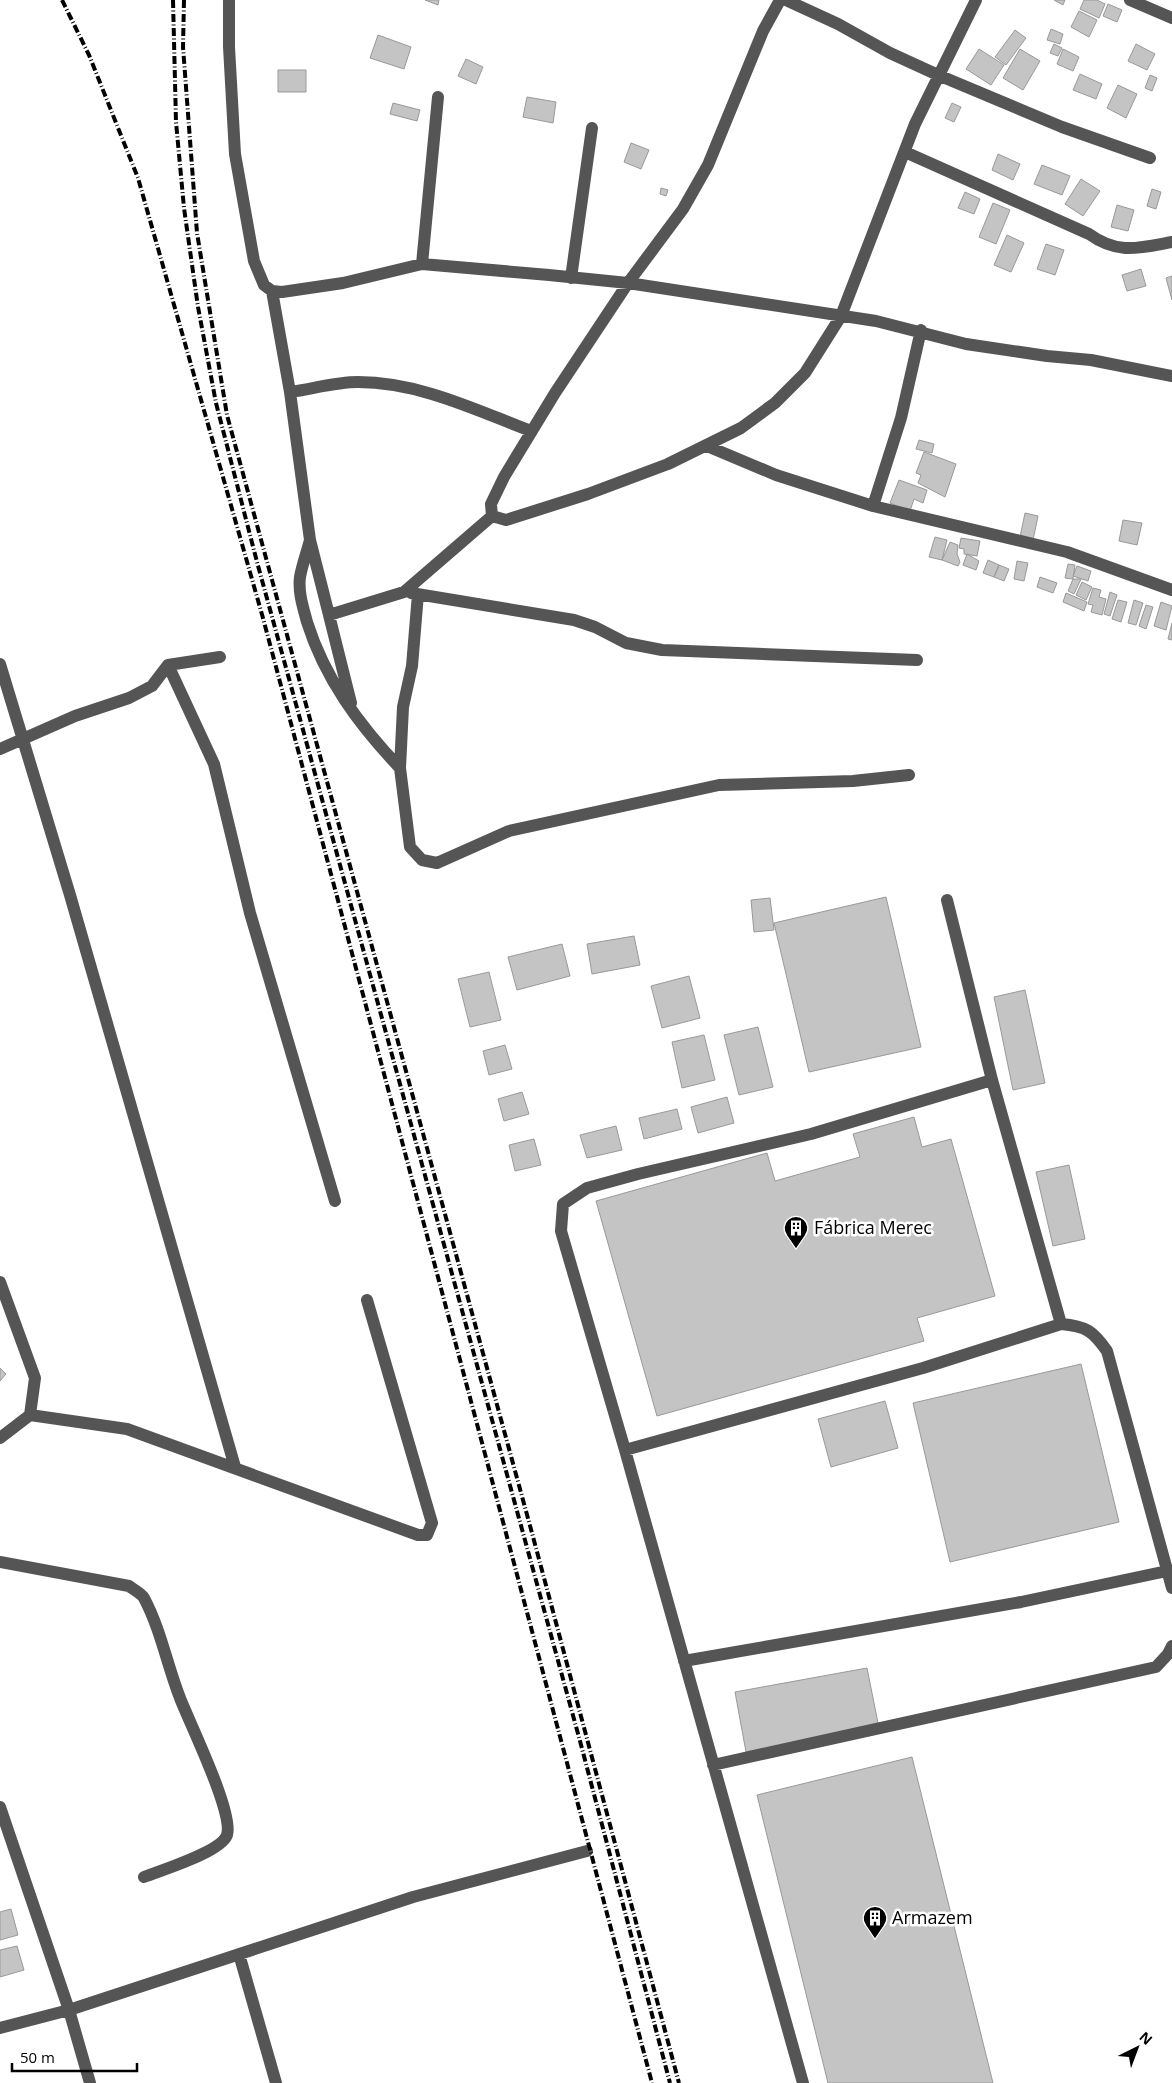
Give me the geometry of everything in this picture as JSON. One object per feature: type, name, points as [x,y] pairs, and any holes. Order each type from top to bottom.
[{"type":"street","points":[[229,0],[229,47],[235,154],[254,261],[264,285],[272,291],[282,292],[344,283],[422,264],[628,283],[841,316],[921,330],[966,344],[1047,356],[1091,360],[1172,376]]},
{"type":"street","points":[[492,516],[491,504],[504,477],[531,431],[628,283],[683,209],[708,165],[763,31],[780,0]]},
{"type":"street","points":[[786,0],[838,24],[890,54],[1062,127],[1150,158]]},
{"type":"street","points":[[492,516],[506,520],[588,494],[668,464],[741,428],[775,403],[805,373],[841,316],[938,74],[976,0]]},
{"type":"street","points":[[1130,0],[1171,15]]},
{"type":"street","points":[[422,264],[438,97]]},
{"type":"street","points":[[571,278],[592,128]]},
{"type":"street","points":[[906,152],[1089,234],[1104,244],[1117,248],[1143,248],[1172,242]]},
{"type":"street","points":[[272,291],[290,392],[310,540],[353,714]]},
{"type":"street","points":[[873,506],[901,418],[921,330]]},
{"type":"street","points":[[290,392],[358,382],[407,386],[531,431]]},
{"type":"street","points":[[707,446],[776,474],[873,506],[1067,552],[1172,590]]},
{"type":"street","points":[[329,615],[404,592],[492,516]]},
{"type":"street","points":[[310,540],[300,578],[300,598],[313,640],[326,670],[353,714],[400,768]]},
{"type":"street","points":[[404,592],[574,620],[596,627],[626,643],[662,650],[917,660]]},
{"type":"street","points":[[418,594],[412,666],[403,707],[400,768],[410,847],[422,860],[437,863],[509,831],[719,785],[853,781],[909,775]]},
{"type":"street","points":[[0,748],[74,716],[130,698],[152,686],[168,665],[220,657]]},
{"type":"street","points":[[0,664],[235,1467]]},
{"type":"street","points":[[168,665],[214,764],[250,913],[335,1200]]},
{"type":"street","points":[[947,900],[992,1080],[1061,1324]]},
{"type":"street","points":[[803,2083],[625,1450],[561,1232],[563,1204],[587,1188],[638,1174],[811,1134],[992,1080]]},
{"type":"street","points":[[0,1438],[30,1414],[35,1378],[1,1290]]},
{"type":"street","points":[[30,1414],[127,1429],[418,1535],[427,1535],[432,1523],[367,1300]]},
{"type":"street","points":[[625,1450],[923,1368],[1061,1324],[1078,1325],[1096,1334],[1107,1351],[1172,1588]]},
{"type":"street","points":[[0,1562],[129,1586],[142,1595],[158,1627],[180,1698],[212,1773],[228,1821],[228,1834],[223,1842],[213,1849],[144,1877]]},
{"type":"street","points":[[684,1661],[1021,1602],[1167,1571]]},
{"type":"street","points":[[713,1765],[1156,1667],[1168,1654],[1172,1646]]},
{"type":"street","points":[[0,1808],[69,2010],[90,2083]]},
{"type":"street","points":[[0,2028],[69,2010],[413,1898],[587,1851]]},
{"type":"street","points":[[239,1954],[276,2083]]},
{"type":"building","points":[[425,0],[439,0],[438,5]]},
{"type":"building","points":[[1054,0],[1065,0],[1063,5]]},
{"type":"building","points":[[1084,0],[1097,0],[1105,4],[1099,18],[1080,9]]},
{"type":"building","points":[[1108,4],[1122,10],[1117,22],[1103,16]]},
{"type":"building","points":[[1079,11],[1097,20],[1089,37],[1071,27]]},
{"type":"building","points":[[1051,29],[1063,34],[1060,44],[1047,40]]},
{"type":"building","points":[[1015,30],[1026,38],[1006,65],[995,57]]},
{"type":"building","points":[[378,35],[411,47],[404,69],[370,58]]},
{"type":"building","points":[[1054,44],[1062,48],[1058,56],[1050,53]]},
{"type":"building","points":[[1136,44],[1155,54],[1147,70],[1128,61]]},
{"type":"building","points":[[979,49],[1004,65],[991,85],[966,69]]},
{"type":"building","points":[[1020,49],[1040,61],[1023,90],[1003,78]]},
{"type":"building","points":[[1063,49],[1079,57],[1073,71],[1057,64]]},
{"type":"building","points":[[466,59],[483,67],[476,84],[458,76]]},
{"type":"building","points":[[278,70],[306,70],[306,92],[278,92]]},
{"type":"building","points":[[1080,74],[1102,84],[1096,99],[1073,90]]},
{"type":"building","points":[[1150,75],[1157,78],[1152,91],[1145,88]]},
{"type":"building","points":[[1118,85],[1137,94],[1126,118],[1107,108]]},
{"type":"building","points":[[527,97],[556,102],[553,123],[523,117]]},
{"type":"building","points":[[393,103],[420,110],[417,121],[390,114]]},
{"type":"building","points":[[952,103],[961,107],[954,122],[945,118]]},
{"type":"building","points":[[631,143],[649,150],[641,169],[624,162]]},
{"type":"building","points":[[998,154],[1020,164],[1013,180],[992,170]]},
{"type":"building","points":[[1042,165],[1070,176],[1062,195],[1034,184]]},
{"type":"building","points":[[1081,179],[1100,191],[1083,216],[1065,204]]},
{"type":"building","points":[[661,188],[668,190],[666,196],[660,194]]},
{"type":"building","points":[[1152,189],[1161,192],[1156,209],[1147,206]]},
{"type":"building","points":[[965,192],[980,199],[974,214],[958,208]]},
{"type":"building","points":[[993,203],[1010,210],[996,244],[979,237]]},
{"type":"building","points":[[1117,205],[1134,210],[1128,231],[1111,227]]},
{"type":"building","points":[[1007,235],[1024,243],[1011,272],[994,265]]},
{"type":"building","points":[[1046,244],[1064,250],[1055,275],[1037,269]]},
{"type":"building","points":[[1141,269],[1146,286],[1127,291],[1122,275]]},
{"type":"building","points":[[1172,276],[1172,300],[1166,278]]},
{"type":"building","points":[[919,440],[934,444],[932,453],[916,449]]},
{"type":"building","points":[[924,452],[956,464],[945,497],[918,483],[921,475],[916,473]]},
{"type":"building","points":[[899,480],[927,490],[923,503],[914,499],[910,511],[890,503]]},
{"type":"building","points":[[1025,513],[1038,516],[1033,540],[1020,537]]},
{"type":"building","points":[[1123,520],[1142,523],[1137,545],[1119,541]]},
{"type":"building","points":[[935,537],[947,540],[942,560],[929,557]]},
{"type":"building","points":[[961,538],[980,541],[977,556],[964,554],[964,549],[959,548]]},
{"type":"building","points":[[950,542],[958,545],[957,554],[960,562],[958,566],[942,560]]},
{"type":"building","points":[[967,554],[979,561],[976,570],[963,565]]},
{"type":"building","points":[[988,560],[999,565],[994,577],[983,573]]},
{"type":"building","points":[[1017,561],[1028,563],[1024,581],[1014,579]]},
{"type":"building","points":[[1068,564],[1075,565],[1073,579],[1065,578]]},
{"type":"building","points":[[999,565],[1009,569],[1004,581],[994,577]]},
{"type":"building","points":[[1077,566],[1091,571],[1088,581],[1073,576]]},
{"type":"building","points":[[1040,577],[1057,583],[1053,593],[1037,587]]},
{"type":"building","points":[[1073,579],[1081,579],[1074,594],[1068,591]]},
{"type":"building","points":[[1082,582],[1092,587],[1086,600],[1076,595]]},
{"type":"building","points":[[1093,588],[1101,590],[1099,597],[1106,599],[1102,615],[1091,612],[1093,605],[1088,604]]},
{"type":"building","points":[[1110,592],[1117,595],[1110,616],[1104,614]]},
{"type":"building","points":[[1066,593],[1087,602],[1084,611],[1063,602]]},
{"type":"building","points":[[1118,600],[1127,602],[1121,622],[1112,619]]},
{"type":"building","points":[[1134,600],[1143,603],[1136,625],[1128,623]]},
{"type":"building","points":[[1161,602],[1172,606],[1166,630],[1154,626]]},
{"type":"building","points":[[1146,605],[1153,607],[1146,629],[1139,626]]},
{"type":"building","points":[[1172,623],[1172,640],[1168,639]]},
{"type":"building","points":[[886,897],[921,1047],[809,1072],[774,923]]},
{"type":"building","points":[[770,898],[774,930],[754,932],[751,900]]},
{"type":"building","points":[[634,936],[640,965],[592,974],[587,944]]},
{"type":"building","points":[[562,944],[570,976],[517,990],[508,957]]},
{"type":"building","points":[[489,972],[501,1020],[470,1027],[458,979]]},
{"type":"building","points":[[689,976],[700,1018],[662,1028],[651,986]]},
{"type":"building","points":[[1025,990],[1045,1083],[1013,1090],[994,997]]},
{"type":"building","points":[[758,1027],[773,1087],[739,1095],[724,1035]]},
{"type":"building","points":[[704,1035],[715,1080],[682,1088],[672,1042]]},
{"type":"building","points":[[505,1045],[512,1069],[489,1075],[483,1051]]},
{"type":"building","points":[[522,1092],[529,1114],[504,1121],[498,1099]]},
{"type":"building","points":[[727,1097],[734,1123],[698,1133],[691,1107]]},
{"type":"building","points":[[677,1109],[682,1129],[644,1139],[639,1118]]},
{"type":"building","name":"Fábrica Merec","points":[[914,1117],[922,1147],[951,1139],[995,1296],[917,1318],[924,1341],[657,1416],[596,1201],[767,1153],[775,1181],[860,1157],[853,1134]]},
{"type":"building","points":[[616,1126],[622,1150],[587,1158],[580,1135]]},
{"type":"building","points":[[534,1139],[541,1165],[515,1171],[509,1145]]},
{"type":"building","points":[[1069,1165],[1085,1239],[1053,1246],[1036,1172]]},
{"type":"building","points":[[1081,1364],[1119,1522],[950,1562],[913,1403]]},
{"type":"building","points":[[0,1368],[6,1374],[0,1381]]},
{"type":"building","points":[[885,1401],[898,1448],[831,1467],[818,1419]]},
{"type":"building","points":[[867,1668],[879,1728],[746,1752],[735,1692]]},
{"type":"building","name":"Armazem","points":[[912,1757],[993,2083],[828,2083],[757,1795]]},
{"type":"building","points":[[11,1909],[18,1935],[0,1940],[0,1912]]},
{"type":"building","points":[[17,1946],[24,1970],[0,1977],[0,1950]]},
{"type":"railway","points":[[62,0],[89,55],[138,178],[263,618],[652,2083]]},
{"type":"railway","points":[[173,0],[176,122],[184,208],[198,307],[216,403],[257,562],[580,1741],[670,2083]]},
{"type":"railway","points":[[184,0],[183,47],[197,233],[227,415],[532,1533],[679,2083]]},
{"type":"place","name":"Fábrica Merec","points":[[796,1249]]},
{"type":"place","name":"Armazem","points":[[875,1939]]}]
